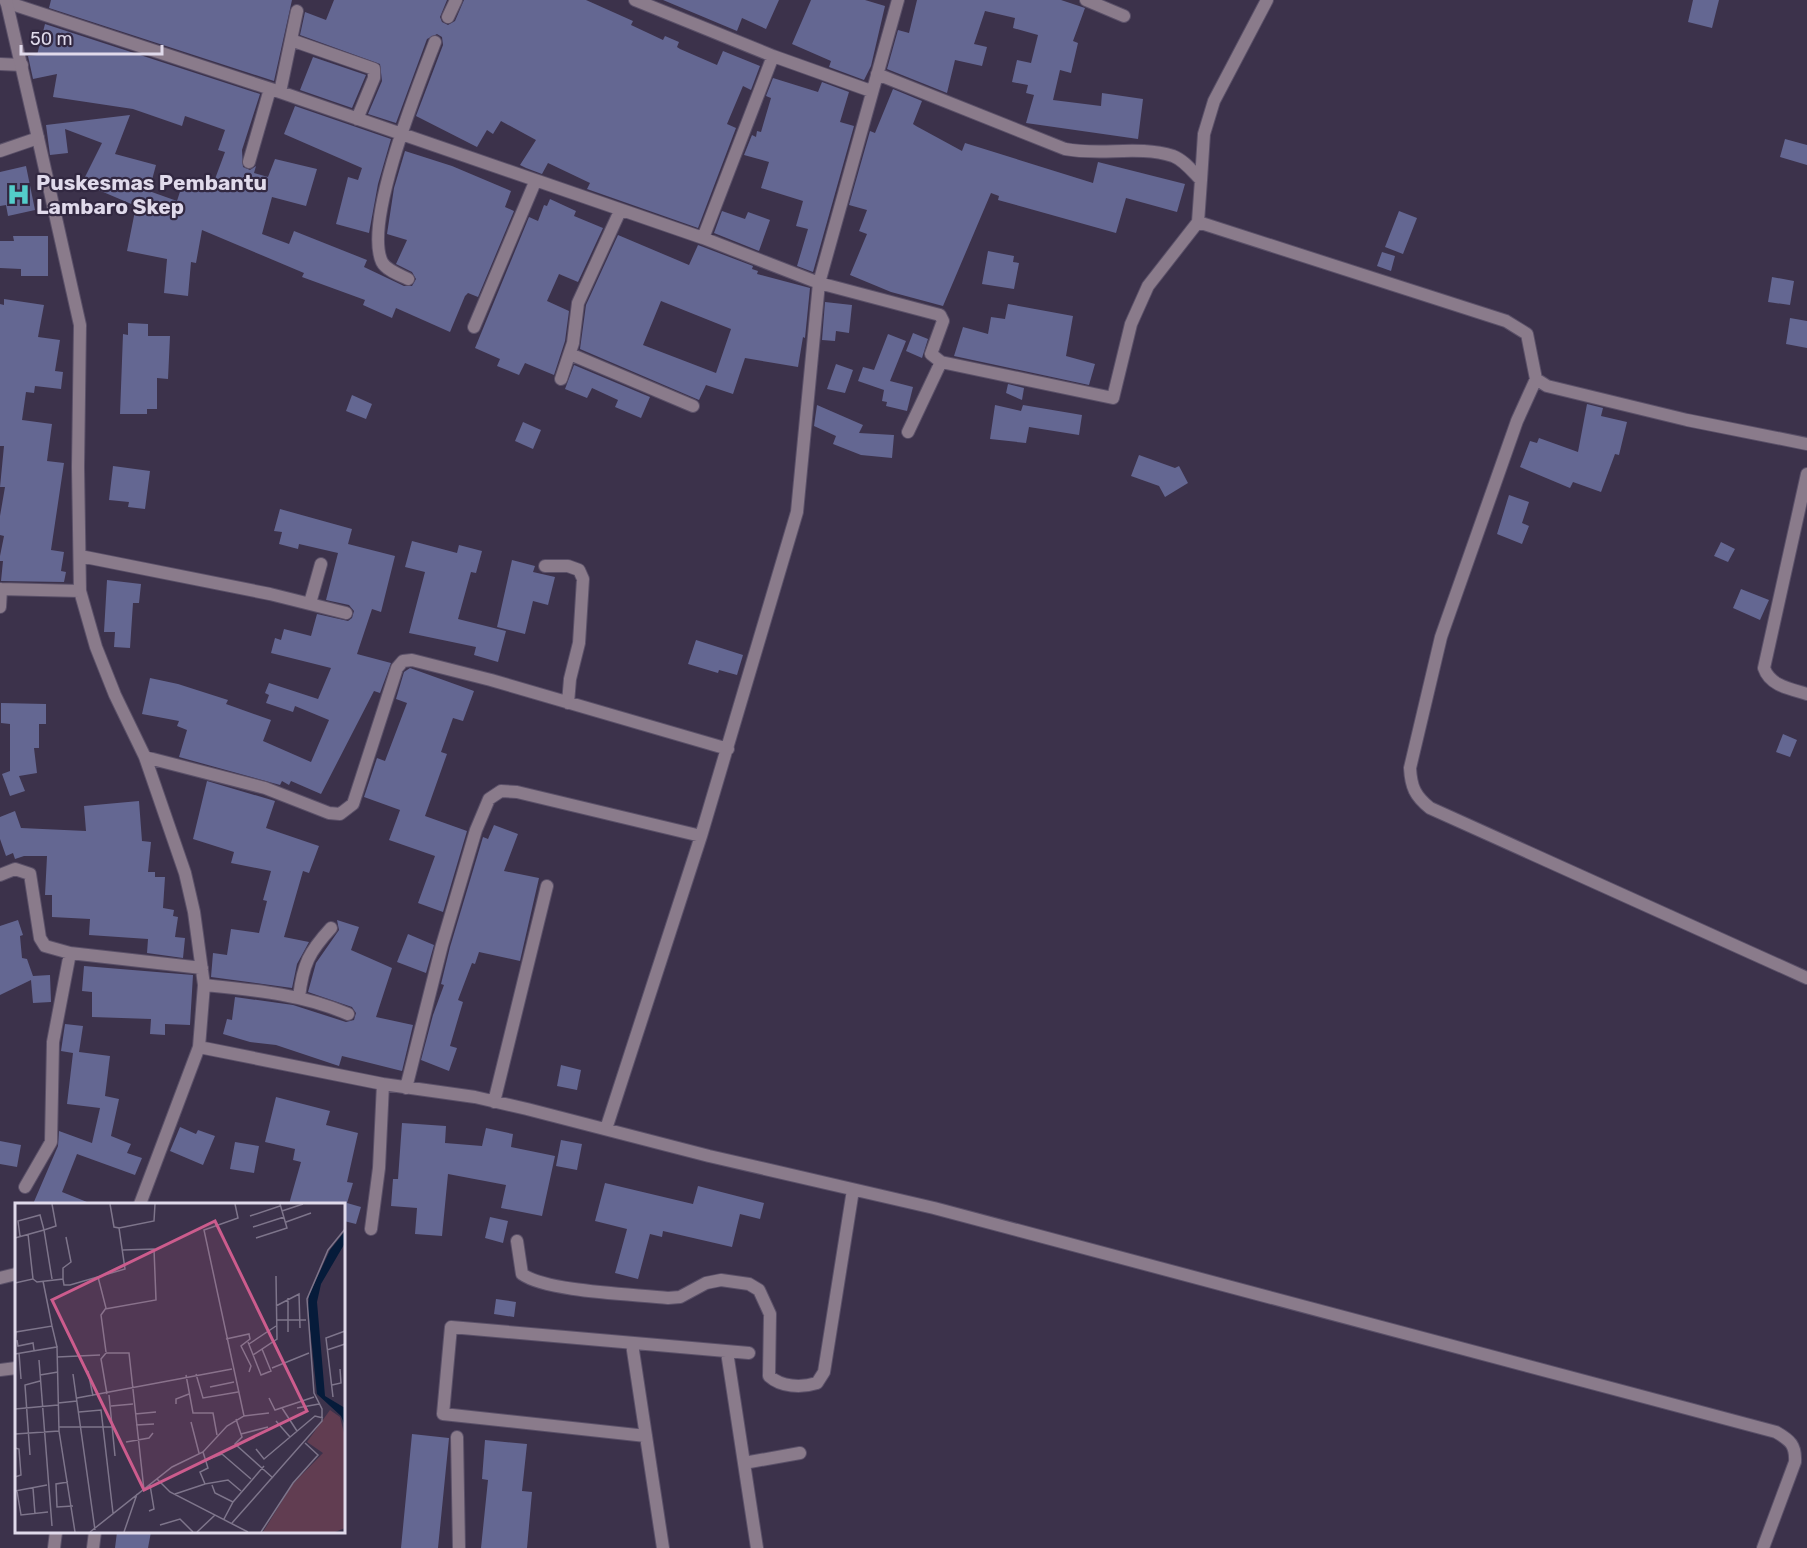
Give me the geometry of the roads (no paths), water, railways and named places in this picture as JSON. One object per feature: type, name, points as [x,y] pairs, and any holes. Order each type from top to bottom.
[{"type":"street","points":[[448,17],[456,0]]},
{"type":"street","points":[[635,0],[772,56],[871,91]]},
{"type":"street","points":[[606,1129],[701,836],[797,512],[819,283],[852,175],[871,91],[898,0]]},
{"type":"street","points":[[1086,0],[1124,16]]},
{"type":"street","points":[[6,1],[703,238],[819,283],[940,315],[943,321],[931,354],[941,362],[1113,398],[1131,324],[1148,286],[1198,222],[1204,134],[1214,101],[1268,0]]},
{"type":"street","points":[[6,1],[80,325],[80,591],[100,657],[115,695],[146,757],[185,873],[204,985],[199,1047],[140,1203]]},
{"type":"street","points":[[249,162],[275,91],[291,40],[297,11]]},
{"type":"street","points":[[291,40],[374,69],[374,78],[357,119]]},
{"type":"street","points":[[408,279],[383,265],[380,258],[380,232],[385,198],[400,135],[435,42]]},
{"type":"street","points":[[703,238],[772,56]]},
{"type":"street","points":[[0,64],[22,65]]},
{"type":"street","points":[[877,74],[1065,149],[1087,153],[1137,151],[1174,156],[1202,180]]},
{"type":"street","points":[[0,151],[38,138]]},
{"type":"street","points":[[474,327],[535,182]]},
{"type":"street","points":[[561,380],[570,354],[578,303],[620,211]]},
{"type":"street","points":[[1198,222],[1506,321],[1527,334],[1536,379],[1517,421],[1441,637],[1410,768],[1411,785],[1418,799],[1430,808],[1807,978]]},
{"type":"street","points":[[570,354],[693,406]]},
{"type":"street","points":[[908,432],[941,362]]},
{"type":"street","points":[[1536,379],[1547,386],[1687,420],[1807,444]]},
{"type":"street","points":[[1807,474],[1764,668],[1768,678],[1778,685],[1807,694]]},
{"type":"street","points":[[80,556],[310,603],[346,613]]},
{"type":"street","points":[[310,603],[321,564]]},
{"type":"street","points":[[544,566],[568,566],[579,570],[583,579],[579,643],[568,690],[568,703]]},
{"type":"street","points":[[0,607],[0,589],[80,591]]},
{"type":"street","points":[[146,757],[265,788],[328,813],[340,814],[353,804],[387,692],[403,661],[412,660],[492,680],[728,748]]},
{"type":"street","points":[[406,1088],[442,945],[476,830],[489,799],[501,791],[517,792],[701,836]]},
{"type":"street","points":[[0,875],[15,869],[30,874],[40,938],[45,946],[70,953],[202,968]]},
{"type":"street","points":[[494,1102],[547,886]]},
{"type":"street","points":[[299,997],[304,970],[312,949],[331,928]]},
{"type":"street","points":[[25,1187],[51,1142],[53,1042],[70,953]]},
{"type":"street","points":[[204,985],[299,997],[319,1002],[348,1014]]},
{"type":"street","points":[[199,1047],[383,1084],[494,1102],[945,1211],[1776,1432],[1790,1440],[1796,1450],[1796,1462],[1763,1548]]},
{"type":"street","points":[[371,1229],[379,1168],[383,1084]]},
{"type":"street","points":[[517,1241],[522,1274],[530,1280],[551,1285],[668,1298],[680,1297],[706,1283],[721,1280],[749,1284],[759,1290],[770,1314],[769,1376],[777,1383],[806,1386],[817,1383],[824,1372],[853,1190]]},
{"type":"street","points":[[0,1278],[15,1274]]},
{"type":"street","points":[[646,1436],[442,1414],[451,1327],[749,1353]]},
{"type":"street","points":[[632,1344],[663,1548]]},
{"type":"street","points":[[727,1352],[757,1548]]},
{"type":"street","points":[[0,1370],[15,1368]]},
{"type":"street","points":[[457,1437],[459,1548]]},
{"type":"street","points":[[744,1463],[800,1453]]},
{"type":"street","points":[[54,1548],[56,1533]]},
{"type":"street","points":[[93,1548],[95,1533]]},
{"type":"place","name":"Puskesmas Pembantu Lambaro Skep","points":[[18,195]]}]
